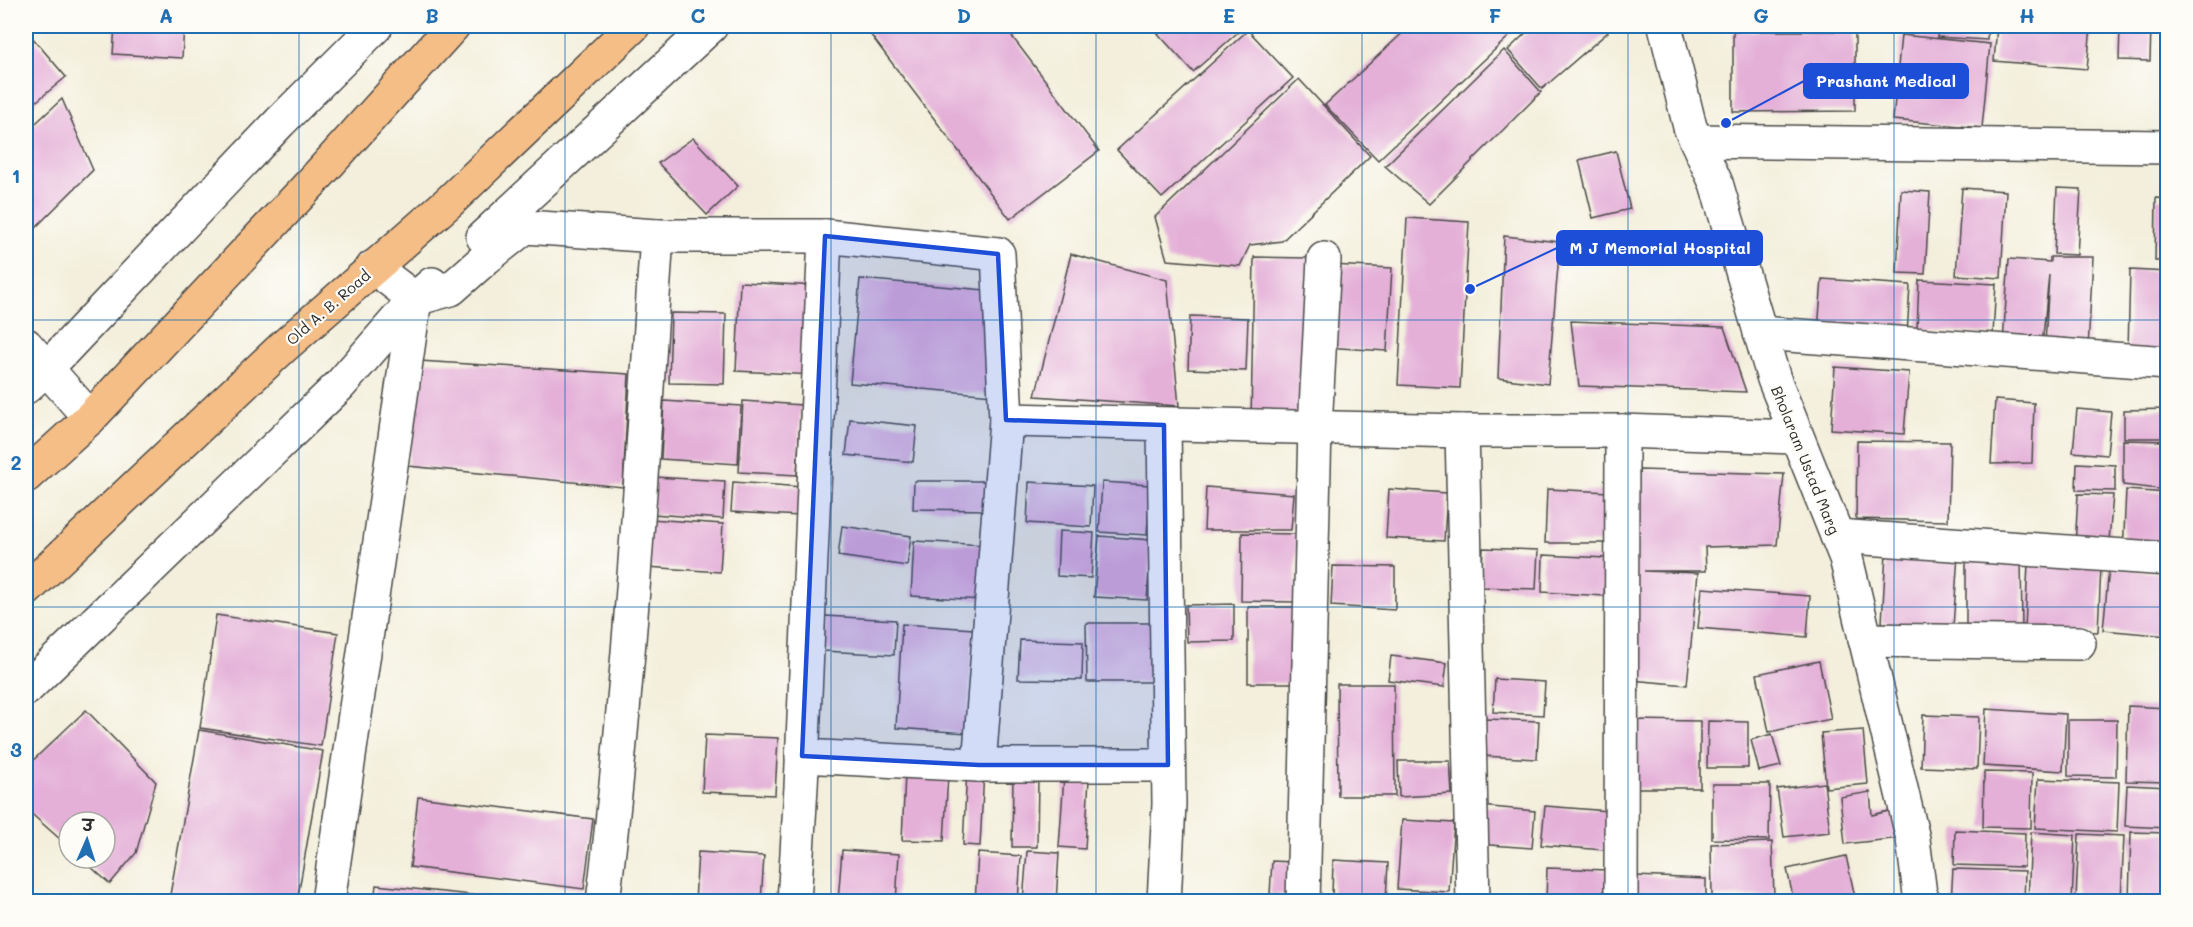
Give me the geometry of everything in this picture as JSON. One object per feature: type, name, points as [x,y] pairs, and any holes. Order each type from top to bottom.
[{"type":"main road","points":[[26,476],[90,418],[312,183],[453,26]]},
{"type":"main road","name":"Old A. B. Road","points":[[26,591],[282,348],[450,201],[633,26]]},
{"type":"street","points":[[90,418],[32,367],[376,26]]},
{"type":"street","points":[[26,689],[340,385],[415,299],[711,26]]},
{"type":"street","name":"Bholaram Ustad Marg","points":[[1665,26],[1690,127],[1716,183],[1774,379],[1846,558],[1913,839],[1921,902]]},
{"type":"street","points":[[1696,141],[2168,147]]},
{"type":"street","points":[[415,299],[451,289],[525,227],[657,236],[825,236],[998,254],[1006,420],[979,765]]},
{"type":"street","points":[[603,902],[632,608],[657,236]]},
{"type":"street","points":[[794,902],[825,236]]},
{"type":"street","points":[[1303,902],[1315,428],[1324,259]]},
{"type":"street","points":[[373,267],[415,299]]},
{"type":"street","points":[[328,902],[415,299]]},
{"type":"street","points":[[1760,333],[2168,363]]},
{"type":"street","points":[[1006,420],[1462,431],[1622,431],[1796,437]]},
{"type":"street","points":[[1164,425],[1169,804],[1164,902]]},
{"type":"street","points":[[1462,431],[1473,902]]},
{"type":"street","points":[[1621,902],[1622,431]]},
{"type":"street","points":[[1837,536],[2168,559]]},
{"type":"street","points":[[1865,640],[2079,643]]},
{"type":"street","points":[[802,756],[979,765],[1168,765]]},
{"type":"highlighted area","points":[[825,236],[998,254],[1006,420],[1164,425],[1168,765],[979,765],[802,756]]},
{"type":"building","points":[[115,26],[184,26],[182,58],[113,54]]},
{"type":"building","points":[[864,26],[1004,26],[1099,151],[1010,219]]},
{"type":"building","points":[[1151,26],[1245,26],[1193,72]]},
{"type":"building","points":[[1410,26],[1520,26],[1378,160],[1325,105]]},
{"type":"building","points":[[1533,26],[1604,26],[1608,32],[1542,89],[1508,50]]},
{"type":"building","points":[[1938,26],[1988,26],[1987,40],[1937,37]]},
{"type":"building","points":[[1997,26],[2091,26],[2087,69],[1994,61]]},
{"type":"building","points":[[2120,26],[2151,26],[2150,61],[2119,60]]},
{"type":"building","points":[[2166,26],[2168,26],[2168,65],[2163,65]]},
{"type":"building","points":[[1248,30],[1293,78],[1162,198],[1117,150]]},
{"type":"building","points":[[1733,31],[1855,31],[1855,111],[1733,112]]},
{"type":"building","points":[[1901,35],[1990,44],[1982,128],[1893,120]]},
{"type":"building","points":[[31,36],[66,77],[26,110],[26,41]]},
{"type":"building","points":[[1504,50],[1541,92],[1429,204],[1385,166]]},
{"type":"building","points":[[2166,68],[2168,68],[2168,136],[2160,136]]},
{"type":"building","points":[[1299,79],[1370,156],[1282,241],[1250,245],[1240,266],[1167,260],[1155,217]]},
{"type":"building","points":[[62,99],[93,170],[26,237],[26,132]]},
{"type":"building","points":[[693,138],[738,186],[707,215],[658,163]]},
{"type":"building","points":[[1616,151],[1630,209],[1593,218],[1579,160]]},
{"type":"building","points":[[1962,188],[2006,191],[2001,278],[1956,275]]},
{"type":"building","points":[[2057,188],[2081,189],[2077,255],[2054,254]]},
{"type":"building","points":[[1901,190],[1930,192],[1925,274],[1897,273]]},
{"type":"building","points":[[2156,198],[2168,199],[2168,261],[2155,261]]},
{"type":"building","points":[[1407,218],[1469,222],[1460,388],[1398,385]]},
{"type":"building","points":[[1504,236],[1560,242],[1548,384],[1498,378]]},
{"type":"building","points":[[1071,254],[1167,280],[1179,406],[1035,396]]},
{"type":"building","points":[[1254,257],[1309,258],[1305,422],[1251,421]]},
{"type":"building","points":[[2050,257],[2093,257],[2088,349],[2045,345],[2049,275],[2042,346],[2003,342],[2009,259],[2050,262]]},
{"type":"building","points":[[1330,265],[1392,268],[1387,351],[1324,347]]},
{"type":"building","points":[[2130,270],[2168,272],[2166,355],[2128,351]]},
{"type":"building","points":[[860,279],[985,290],[993,395],[850,383]]},
{"type":"building","points":[[1822,279],[1910,285],[1907,336],[1818,330]]},
{"type":"building","points":[[1919,280],[1996,284],[1993,334],[1917,329]]},
{"type":"building","points":[[740,282],[818,286],[814,375],[736,371]]},
{"type":"building","points":[[671,313],[726,314],[724,384],[669,383]]},
{"type":"building","points":[[1190,316],[1248,318],[1246,371],[1188,369]]},
{"type":"building","points":[[1571,321],[1724,327],[1746,392],[1579,386]]},
{"type":"building","points":[[419,361],[629,374],[623,487],[408,466]]},
{"type":"building","points":[[1835,367],[1909,372],[1904,434],[1831,429]]},
{"type":"building","points":[[1995,400],[2034,403],[2032,463],[1991,464]]},
{"type":"building","points":[[664,401],[741,406],[738,464],[661,459]]},
{"type":"building","points":[[743,401],[801,405],[797,475],[739,472]]},
{"type":"building","points":[[2077,409],[2111,412],[2107,455],[2073,452]]},
{"type":"building","points":[[2168,409],[2168,438],[2124,438],[2124,410]]},
{"type":"building","points":[[850,419],[917,426],[913,462],[846,455]]},
{"type":"building","points":[[2123,440],[2168,441],[2168,490],[2123,485]]},
{"type":"building","points":[[1857,441],[1950,442],[1948,521],[1856,519]]},
{"type":"building","points":[[2077,463],[2115,465],[2115,491],[2076,490]]},
{"type":"building","points":[[1639,470],[1784,474],[1777,545],[1705,547],[1706,571],[1644,571],[1698,573],[1687,685],[1631,680]]},
{"type":"building","points":[[654,477],[725,481],[723,519],[652,514]]},
{"type":"building","points":[[914,481],[989,481],[989,510],[913,509]]},
{"type":"building","points":[[733,482],[802,487],[800,516],[731,512]]},
{"type":"building","points":[[1029,482],[1093,486],[1091,527],[1027,523]]},
{"type":"building","points":[[1102,482],[1150,485],[1147,535],[1099,532]]},
{"type":"building","points":[[1206,487],[1294,494],[1291,530],[1204,530]]},
{"type":"building","points":[[1389,489],[1447,493],[1444,541],[1386,538]]},
{"type":"building","points":[[1547,489],[1609,492],[1607,543],[1545,543]]},
{"type":"building","points":[[2126,490],[2168,493],[2168,555],[2123,553]]},
{"type":"building","points":[[2078,494],[2113,495],[2108,552],[2075,548]]},
{"type":"building","points":[[650,519],[723,524],[720,572],[647,567]]},
{"type":"building","points":[[842,526],[911,536],[907,566],[838,556]]},
{"type":"building","points":[[1059,531],[1094,533],[1091,578],[1057,576]]},
{"type":"building","points":[[1242,533],[1297,534],[1295,602],[1241,601]]},
{"type":"building","points":[[1099,536],[1151,540],[1147,600],[1094,597]]},
{"type":"building","points":[[914,541],[985,545],[982,600],[911,596]]},
{"type":"building","points":[[1483,548],[1538,550],[1536,589],[1481,587]]},
{"type":"building","points":[[1886,553],[1958,555],[1953,627],[1882,623]]},
{"type":"building","points":[[1543,555],[1606,558],[1604,596],[1542,592]]},
{"type":"building","points":[[1966,556],[2021,556],[2022,628],[1966,628]]},
{"type":"building","points":[[2028,563],[2101,566],[2098,632],[2025,629]]},
{"type":"building","points":[[1333,566],[1395,567],[1395,610],[1331,606]]},
{"type":"building","points":[[2109,568],[2168,574],[2168,636],[2103,630]]},
{"type":"building","points":[[1702,588],[1810,596],[1807,637],[1698,628]]},
{"type":"building","points":[[1234,604],[1234,641],[1187,642],[1186,605]]},
{"type":"building","points":[[1248,607],[1301,607],[1301,683],[1248,683]]},
{"type":"building","points":[[216,615],[338,633],[321,746],[200,728]]},
{"type":"building","points":[[825,616],[896,620],[894,655],[824,651]]},
{"type":"building","points":[[1086,623],[1151,623],[1152,682],[1087,682]]},
{"type":"building","points":[[902,624],[973,629],[967,733],[896,728]]},
{"type":"building","points":[[1020,640],[1083,642],[1082,680],[1018,679]]},
{"type":"building","points":[[1391,656],[1447,663],[1444,687],[1388,680]]},
{"type":"building","points":[[1819,661],[1831,719],[1769,732],[1757,674]]},
{"type":"building","points":[[1495,679],[1545,682],[1543,715],[1493,712]]},
{"type":"building","points":[[1337,684],[1394,684],[1395,796],[1338,796]]},
{"type":"building","points":[[2128,706],[2168,708],[2168,782],[2126,781]]},
{"type":"building","points":[[1986,709],[2066,714],[2063,771],[1983,766]]},
{"type":"building","points":[[86,710],[156,782],[136,853],[110,884],[94,870],[117,870],[117,810],[57,810],[57,836],[26,809],[26,767]]},
{"type":"building","points":[[1923,715],[1979,717],[1977,769],[1921,767]]},
{"type":"building","points":[[1485,719],[1539,721],[1537,759],[1483,756]]},
{"type":"building","points":[[1631,720],[1700,721],[1700,788],[1631,788]]},
{"type":"building","points":[[2068,720],[2117,720],[2116,777],[2068,776]]},
{"type":"building","points":[[1708,721],[1748,722],[1748,768],[1707,768]]},
{"type":"building","points":[[199,730],[323,751],[297,902],[210,902],[170,895]]},
{"type":"building","points":[[1863,730],[1868,784],[1826,788],[1821,733]]},
{"type":"building","points":[[1772,734],[1781,766],[1759,771],[1751,740]]},
{"type":"building","points":[[705,735],[778,738],[775,795],[702,792]]},
{"type":"building","points":[[1398,761],[1450,761],[1452,794],[1399,797]]},
{"type":"building","points":[[967,770],[984,771],[980,846],[963,845]]},
{"type":"building","points":[[1984,772],[2032,773],[2031,828],[1983,827]]},
{"type":"building","points":[[905,773],[948,775],[944,841],[902,840]]},
{"type":"building","points":[[1064,776],[1089,778],[1085,849],[1059,847]]},
{"type":"building","points":[[1013,777],[1038,777],[1037,847],[1012,847]]},
{"type":"building","points":[[2038,779],[2119,782],[2117,832],[2035,828]]},
{"type":"building","points":[[1824,783],[1830,832],[1784,837],[1777,789]]},
{"type":"building","points":[[1712,784],[1770,784],[1769,840],[1712,839]]},
{"type":"building","points":[[2127,785],[2168,787],[2168,828],[2125,826]]},
{"type":"building","points":[[1870,792],[1872,815],[1893,810],[1900,838],[1845,844],[1840,797]]},
{"type":"building","points":[[418,797],[593,819],[584,889],[410,867]]},
{"type":"building","points":[[1480,806],[1535,811],[1532,848],[1477,844]]},
{"type":"building","points":[[1545,806],[1608,811],[1604,850],[1541,845]]},
{"type":"building","points":[[1402,820],[1454,823],[1449,892],[1397,889]]},
{"type":"building","points":[[1955,830],[2025,833],[2024,867],[1954,865]]},
{"type":"building","points":[[2031,832],[2075,835],[2072,902],[2028,902]]},
{"type":"building","points":[[2131,832],[2168,833],[2168,901],[2129,900]]},
{"type":"building","points":[[2079,834],[2124,836],[2121,900],[2076,898]]},
{"type":"building","points":[[1772,842],[1774,896],[1712,897],[1711,844]]},
{"type":"building","points":[[842,850],[899,854],[896,902],[838,902]]},
{"type":"building","points":[[1027,851],[1059,853],[1056,902],[1023,902]]},
{"type":"building","points":[[698,852],[764,856],[761,902],[695,902]]},
{"type":"building","points":[[978,853],[1021,856],[1018,902],[975,902]]},
{"type":"building","points":[[1846,856],[1856,902],[1794,902],[1787,869]]},
{"type":"building","points":[[1333,860],[1388,863],[1386,900],[1332,896]]},
{"type":"building","points":[[1272,861],[1292,862],[1289,895],[1270,894]]},
{"type":"building","points":[[1547,868],[1608,870],[1608,902],[1546,902]]},
{"type":"building","points":[[1953,869],[2025,871],[2024,902],[1951,902]]},
{"type":"building","points":[[1635,876],[1706,879],[1706,902],[1635,902]]},
{"type":"building","points":[[376,885],[520,900],[520,902],[374,902]]},
{"type":"building","points":[[1396,896],[1449,896],[1449,902],[1396,902]]},
{"type":"building","points":[[1234,899],[1283,899],[1283,902],[1236,902]]},
{"type":"place","name":"Prashant Medical","points":[[1726,123]]},
{"type":"place","name":"M J Memorial Hospital","points":[[1470,289]]}]
